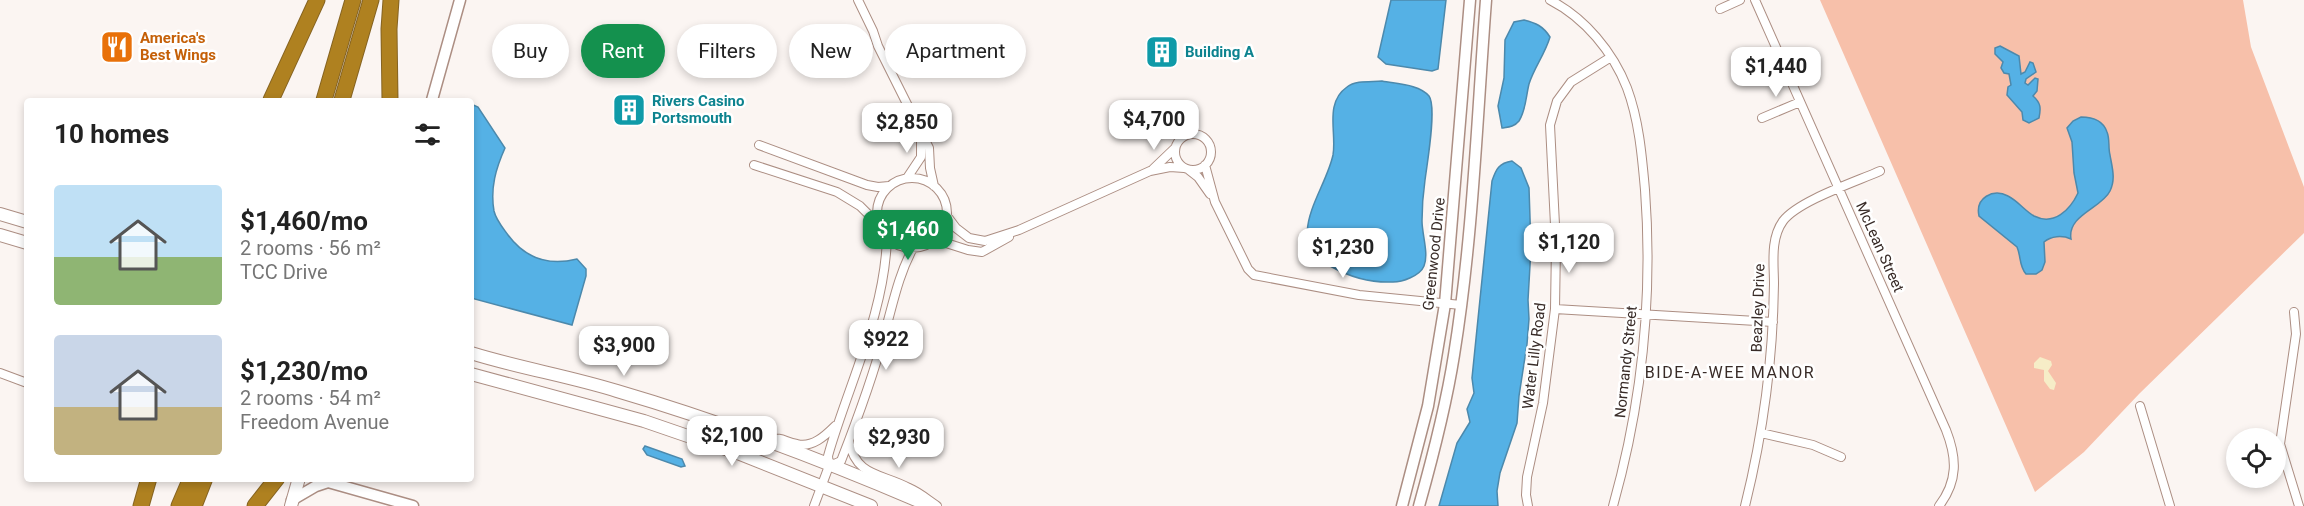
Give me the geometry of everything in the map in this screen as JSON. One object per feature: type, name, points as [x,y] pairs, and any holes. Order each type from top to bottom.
[{"type":"highway","points":[[272,98],[317,0]]},
{"type":"highway","points":[[325,98],[353,0]]},
{"type":"highway","points":[[343,98],[370,0]]},
{"type":"highway","points":[[390,98],[391,0]]},
{"type":"highway","points":[[141,506],[148,482]]},
{"type":"highway","points":[[179,506],[189,482]]},
{"type":"highway","points":[[194,506],[204,482]]},
{"type":"highway","points":[[255,506],[274,482]]},
{"type":"main road","points":[[0,214],[24,221]]},
{"type":"main road","points":[[0,235],[24,242]]},
{"type":"main road","points":[[474,353],[615,390],[765,441],[930,506]]},
{"type":"main road","points":[[474,375],[644,422],[740,454],[871,506]]},
{"type":"main road","points":[[289,504],[297,482]]},
{"type":"street","points":[[433,98],[460,0]]},
{"type":"street","points":[[858,0],[878,46],[929,148],[934,186]]},
{"type":"street","name":"Greenwood Drive","points":[[1402,506],[1428,406],[1445,304],[1470,0]]},
{"type":"street","name":"Greenwood Drive","points":[[1419,506],[1447,392],[1461,305],[1486,0]]},
{"type":"street","name":"Normandy Street","points":[[1550,0],[1585,25],[1611,57],[1627,88],[1643,166],[1648,245],[1640,384],[1633,425],[1613,506]]},
{"type":"street","points":[[1720,9],[1740,0]]},
{"type":"street","name":"McLean Street","points":[[1755,0],[1951,444],[1955,469],[1950,489],[1939,506]]},
{"type":"street","name":"Water Lilly Road","points":[[1528,506],[1527,477],[1543,404],[1555,309],[1556,245],[1550,125],[1552,112],[1562,91],[1571,82],[1611,57]]},
{"type":"street","points":[[1762,118],[1800,102]]},
{"type":"street","points":[[759,145],[878,188],[890,186],[907,178],[921,157],[921,134]]},
{"type":"street","points":[[947,216],[956,228],[969,238],[986,241],[1019,230],[1150,171],[1170,167],[1200,169],[1211,154],[1208,142],[1203,138],[1186,136],[1150,171]]},
{"type":"street","points":[[1175,148],[1176,160],[1198,177],[1215,202],[1248,269],[1254,275],[1359,295],[1461,305]]},
{"type":"street","points":[[754,165],[837,192],[860,206],[893,243],[914,248],[938,237],[947,216],[946,205],[942,194],[934,186],[925,180],[907,178]]},
{"type":"street","points":[[1205,165],[1215,202]]},
{"type":"street","name":"Beazley Drive","points":[[1745,506],[1761,433],[1773,322],[1773,253],[1778,228],[1797,209],[1880,171]]},
{"type":"street","points":[[878,224],[876,212],[879,200],[890,186]]},
{"type":"street","points":[[930,242],[946,243],[982,252],[1019,230]]},
{"type":"street","points":[[814,506],[829,466],[828,456],[837,424],[878,301],[886,258],[886,237]]},
{"type":"street","points":[[829,466],[841,461],[849,441],[884,337],[897,285],[914,248]]},
{"type":"street","points":[[1555,309],[1773,322]]},
{"type":"street","points":[[2294,312],[2296,334],[2280,444],[2299,506]]},
{"type":"street","points":[[0,374],[24,382]]},
{"type":"street","points":[[2140,406],[2170,506]]},
{"type":"street","points":[[765,441],[779,437],[798,445],[811,444],[823,438],[837,424]]},
{"type":"street","points":[[1761,433],[1819,447],[1841,457]]},
{"type":"street","points":[[849,441],[856,462],[863,469],[910,488],[937,506]]},
{"type":"street","points":[[133,506],[142,482]]},
{"type":"street","points":[[289,504],[321,482]]},
{"type":"street","points":[[331,482],[414,506]]},
{"type":"shaded area","points":[[1820,0],[2243,0],[2251,47],[2304,187],[2304,233],[2139,394],[2084,452],[2035,492]]},
{"type":"sand","points":[[2040,357],[2051,361],[2052,365],[2048,371],[2056,383],[2054,390],[2050,389],[2044,381],[2044,370],[2034,368],[2034,363]]},
{"type":"water","points":[[1391,0],[1446,0],[1438,69],[1432,71],[1386,64],[1378,57]]},
{"type":"water","points":[[1524,20],[1539,26],[1550,37],[1529,84],[1519,121],[1502,128],[1498,106],[1504,78],[1505,40],[1514,22]]},
{"type":"water","points":[[2000,46],[2019,56],[2021,74],[2025,72],[2030,62],[2033,63],[2036,72],[2026,79],[2025,83],[2028,85],[2035,78],[2038,79],[2037,91],[2033,96],[2039,103],[2040,111],[2039,118],[2029,123],[2023,120],[2022,112],[2007,95],[2008,87],[2011,85],[2009,74],[2004,73],[2001,68],[2003,62],[1995,54],[1995,48]]},
{"type":"water","points":[[1382,81],[1413,87],[1425,92],[1429,96],[1432,112],[1422,211],[1426,250],[1424,266],[1422,270],[1406,280],[1393,282],[1361,279],[1332,267],[1317,256],[1309,244],[1307,230],[1315,200],[1329,170],[1333,155],[1333,119],[1336,101],[1340,94],[1351,85],[1359,82]]},
{"type":"water","points":[[474,105],[478,107],[505,148],[493,186],[494,211],[502,227],[515,243],[530,255],[547,261],[577,259],[586,269],[572,325],[474,299]]},
{"type":"water","points":[[2081,117],[2097,120],[2105,128],[2113,173],[2112,186],[2106,197],[2074,224],[2071,239],[2057,237],[2044,242],[2045,262],[2042,270],[2036,274],[2026,274],[2022,268],[2017,247],[1979,216],[1980,204],[1986,196],[1997,193],[2008,196],[2041,219],[2055,218],[2066,210],[2078,193],[2072,142],[2067,128]]},
{"type":"water","points":[[1512,161],[1521,168],[1529,188],[1531,248],[1527,344],[1517,423],[1500,473],[1497,491],[1498,506],[1439,506],[1457,443],[1470,422],[1467,409],[1474,393],[1472,378],[1492,181],[1499,167]]},
{"type":"water","points":[[645,446],[682,459],[685,466],[681,467],[647,455],[643,449]]},
{"type":"place","name":"America's Best Wings","points":[[117,47]]},
{"type":"place","name":"Building A","points":[[1162,52]]},
{"type":"place","name":"Rivers Casino Portsmouth","points":[[629,110]]},
{"type":"district","name":"BIDE-A-WEE MANOR","points":[[1730,372]]}]
